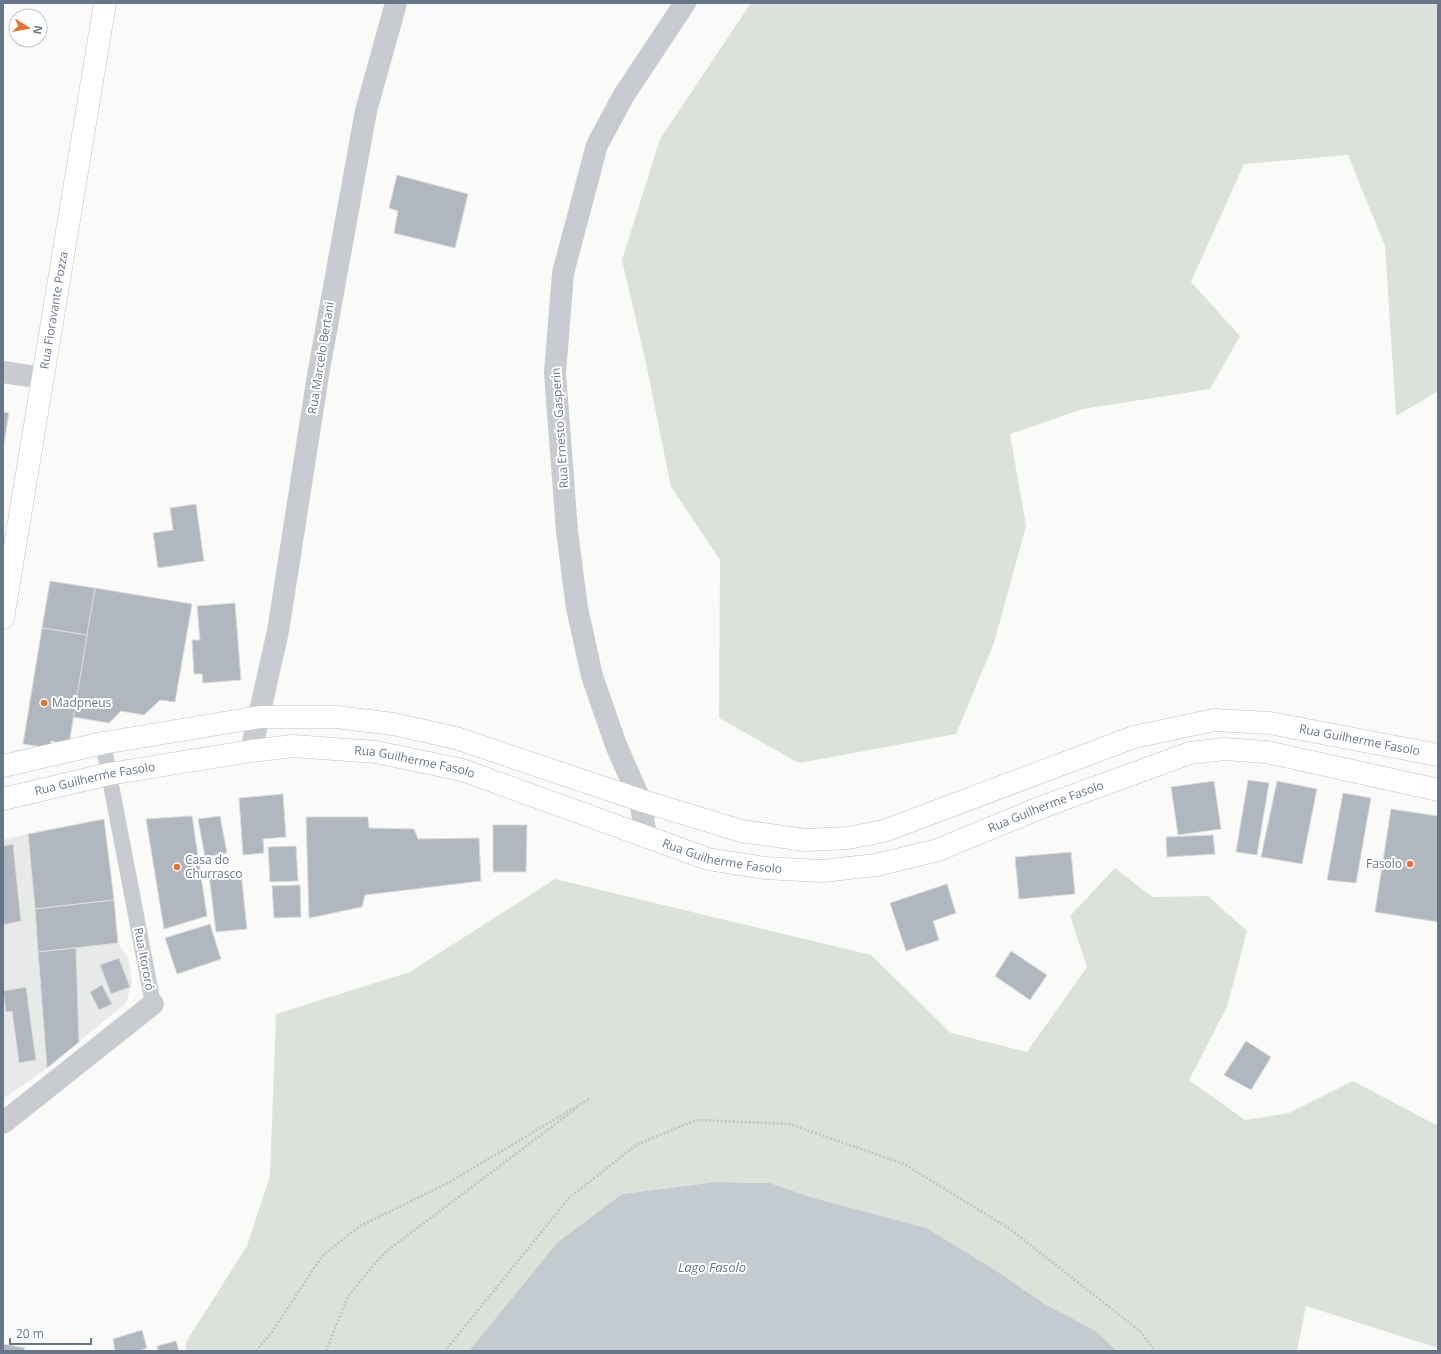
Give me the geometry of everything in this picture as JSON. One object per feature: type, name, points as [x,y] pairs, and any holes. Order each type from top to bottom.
[{"type":"main road","name":"Rua Fioravante Pozza","points":[[3,618],[105,3]]},
{"type":"main road","name":"Rua Guilherme Fasolo","points":[[3,766],[103,743],[260,717],[337,717],[393,724],[464,741],[640,800],[741,831],[805,840],[841,838],[884,832],[1134,737],[1214,720],[1270,723],[1438,755]]},
{"type":"main road","name":"Rua Guilherme Fasolo","points":[[3,799],[109,774],[251,751],[293,746],[376,752],[462,770],[708,859],[764,868],[822,871],[876,865],[938,850],[1042,807],[1190,753],[1224,749],[1267,752],[1438,790]]},
{"type":"street","name":"Rua Marcelo Bertani","points":[[251,751],[260,717],[278,631],[318,376],[366,111],[396,3]]},
{"type":"street","name":"Rua Ernesto Gasperin","points":[[646,836],[640,800],[616,745],[592,676],[577,608],[568,531],[556,372],[562,273],[597,145],[624,95],[685,3]]},
{"type":"street","points":[[3,372],[43,378]]},
{"type":"street","name":"Rua Itororó","points":[[3,1123],[153,1004]]},
{"type":"lane","name":"Rua Itororó","points":[[103,743],[153,1004]]},
{"type":"path","points":[[256,1351],[272,1332],[322,1256],[360,1226],[448,1183],[589,1099],[384,1253],[348,1296],[326,1351]]},
{"type":"path","points":[[445,1351],[569,1198],[636,1145],[696,1120],[790,1124],[904,1164],[1010,1229],[1141,1332],[1155,1351]]},
{"type":"shaded area","points":[[751,3],[1438,3],[1438,391],[1396,416],[1385,246],[1348,155],[1244,164],[1191,282],[1240,336],[1210,389],[1083,409],[1010,434],[1026,526],[994,643],[956,734],[799,763],[719,718],[720,560],[671,487],[646,363],[622,260],[660,139]]},
{"type":"shaded area","points":[[28,834],[38,952],[118,943],[128,958],[132,982],[126,1003],[47,1068],[3,1099],[3,840]]},
{"type":"shaded area","points":[[1115,868],[1152,897],[1208,896],[1247,931],[1227,1007],[1189,1080],[1245,1120],[1289,1113],[1353,1081],[1438,1126],[1438,1348],[1306,1306],[1297,1351],[1117,1351],[1096,1331],[1043,1303],[961,1251],[770,1183],[716,1182],[622,1194],[469,1351],[186,1351],[186,1342],[247,1246],[270,1176],[276,1014],[410,972],[555,879],[871,955],[951,1033],[1027,1052],[1087,967],[1070,916]]},
{"type":"water","name":"Lago Fasolo","points":[[716,1182],[770,1183],[813,1198],[926,1228],[995,1270],[1043,1303],[1096,1331],[1117,1351],[469,1351],[557,1243],[622,1194]]},
{"type":"building","points":[[397,175],[468,194],[455,248],[394,233],[398,211],[389,208]]},
{"type":"building","points":[[3,412],[9,413],[3,449]]},
{"type":"building","points":[[196,504],[204,561],[158,568],[153,533],[173,530],[170,508]]},
{"type":"building","points":[[50,581],[95,588],[87,635],[42,628]]},
{"type":"building","points":[[95,588],[192,604],[175,702],[160,700],[144,715],[121,711],[109,723],[73,717]]},
{"type":"building","points":[[235,603],[241,680],[203,683],[202,674],[194,674],[192,640],[200,640],[197,606]]},
{"type":"building","points":[[42,628],[87,635],[69,744],[51,741],[49,748],[23,744]]},
{"type":"building","points":[[1248,780],[1269,783],[1257,855],[1236,852]]},
{"type":"building","points":[[1214,781],[1221,829],[1178,835],[1171,787]]},
{"type":"building","points":[[1277,781],[1317,789],[1302,864],[1261,857]]},
{"type":"building","points":[[1343,793],[1371,798],[1356,883],[1327,880]]},
{"type":"building","points":[[283,794],[286,837],[263,839],[264,853],[243,855],[239,798]]},
{"type":"building","name":"Fasolo","points":[[1391,809],[1438,816],[1438,922],[1375,912]]},
{"type":"building","name":"Casa do Churrasco","points":[[192,816],[207,916],[164,929],[146,819]]},
{"type":"building","points":[[220,816],[227,853],[205,857],[198,819]]},
{"type":"building","points":[[306,817],[368,817],[369,828],[414,829],[418,839],[479,838],[481,881],[365,895],[362,907],[309,918]]},
{"type":"building","points":[[104,819],[114,900],[35,909],[28,834]]},
{"type":"building","points":[[493,825],[527,825],[526,872],[493,872]]},
{"type":"building","points":[[1213,835],[1215,854],[1167,857],[1166,837]]},
{"type":"building","points":[[13,844],[21,921],[3,925],[3,846]]},
{"type":"building","points":[[296,846],[298,881],[270,882],[268,847]]},
{"type":"building","points":[[1071,852],[1075,894],[1019,899],[1015,857]]},
{"type":"building","points":[[241,872],[247,929],[216,932],[209,875]]},
{"type":"building","points":[[947,884],[956,913],[933,921],[939,940],[906,951],[890,903]]},
{"type":"building","points":[[300,885],[301,917],[274,918],[272,886]]},
{"type":"building","points":[[114,900],[118,943],[38,952],[35,909]]},
{"type":"building","points":[[210,924],[221,959],[177,974],[165,938]]},
{"type":"building","points":[[76,948],[79,1042],[47,1068],[38,952]]},
{"type":"building","points":[[1011,951],[1047,975],[1030,1000],[995,976]]},
{"type":"building","points":[[119,958],[130,987],[111,994],[100,965]]},
{"type":"building","points":[[102,985],[112,1004],[99,1010],[90,992]]},
{"type":"building","points":[[26,987],[36,1060],[19,1063],[12,1011],[6,1012],[3,991]]},
{"type":"building","points":[[1246,1041],[1271,1057],[1251,1090],[1224,1075]]},
{"type":"building","points":[[142,1330],[147,1348],[139,1351],[115,1351],[113,1339]]},
{"type":"building","points":[[176,1341],[179,1351],[158,1351],[157,1346]]},
{"type":"building","points":[[3,1344],[25,1348],[24,1351],[3,1351]]},
{"type":"place","name":"Madpneus","points":[[44,703]]},
{"type":"place","name":"Fasolo","points":[[1410,864]]},
{"type":"place","name":"Casa do Churrasco","points":[[177,867]]}]
